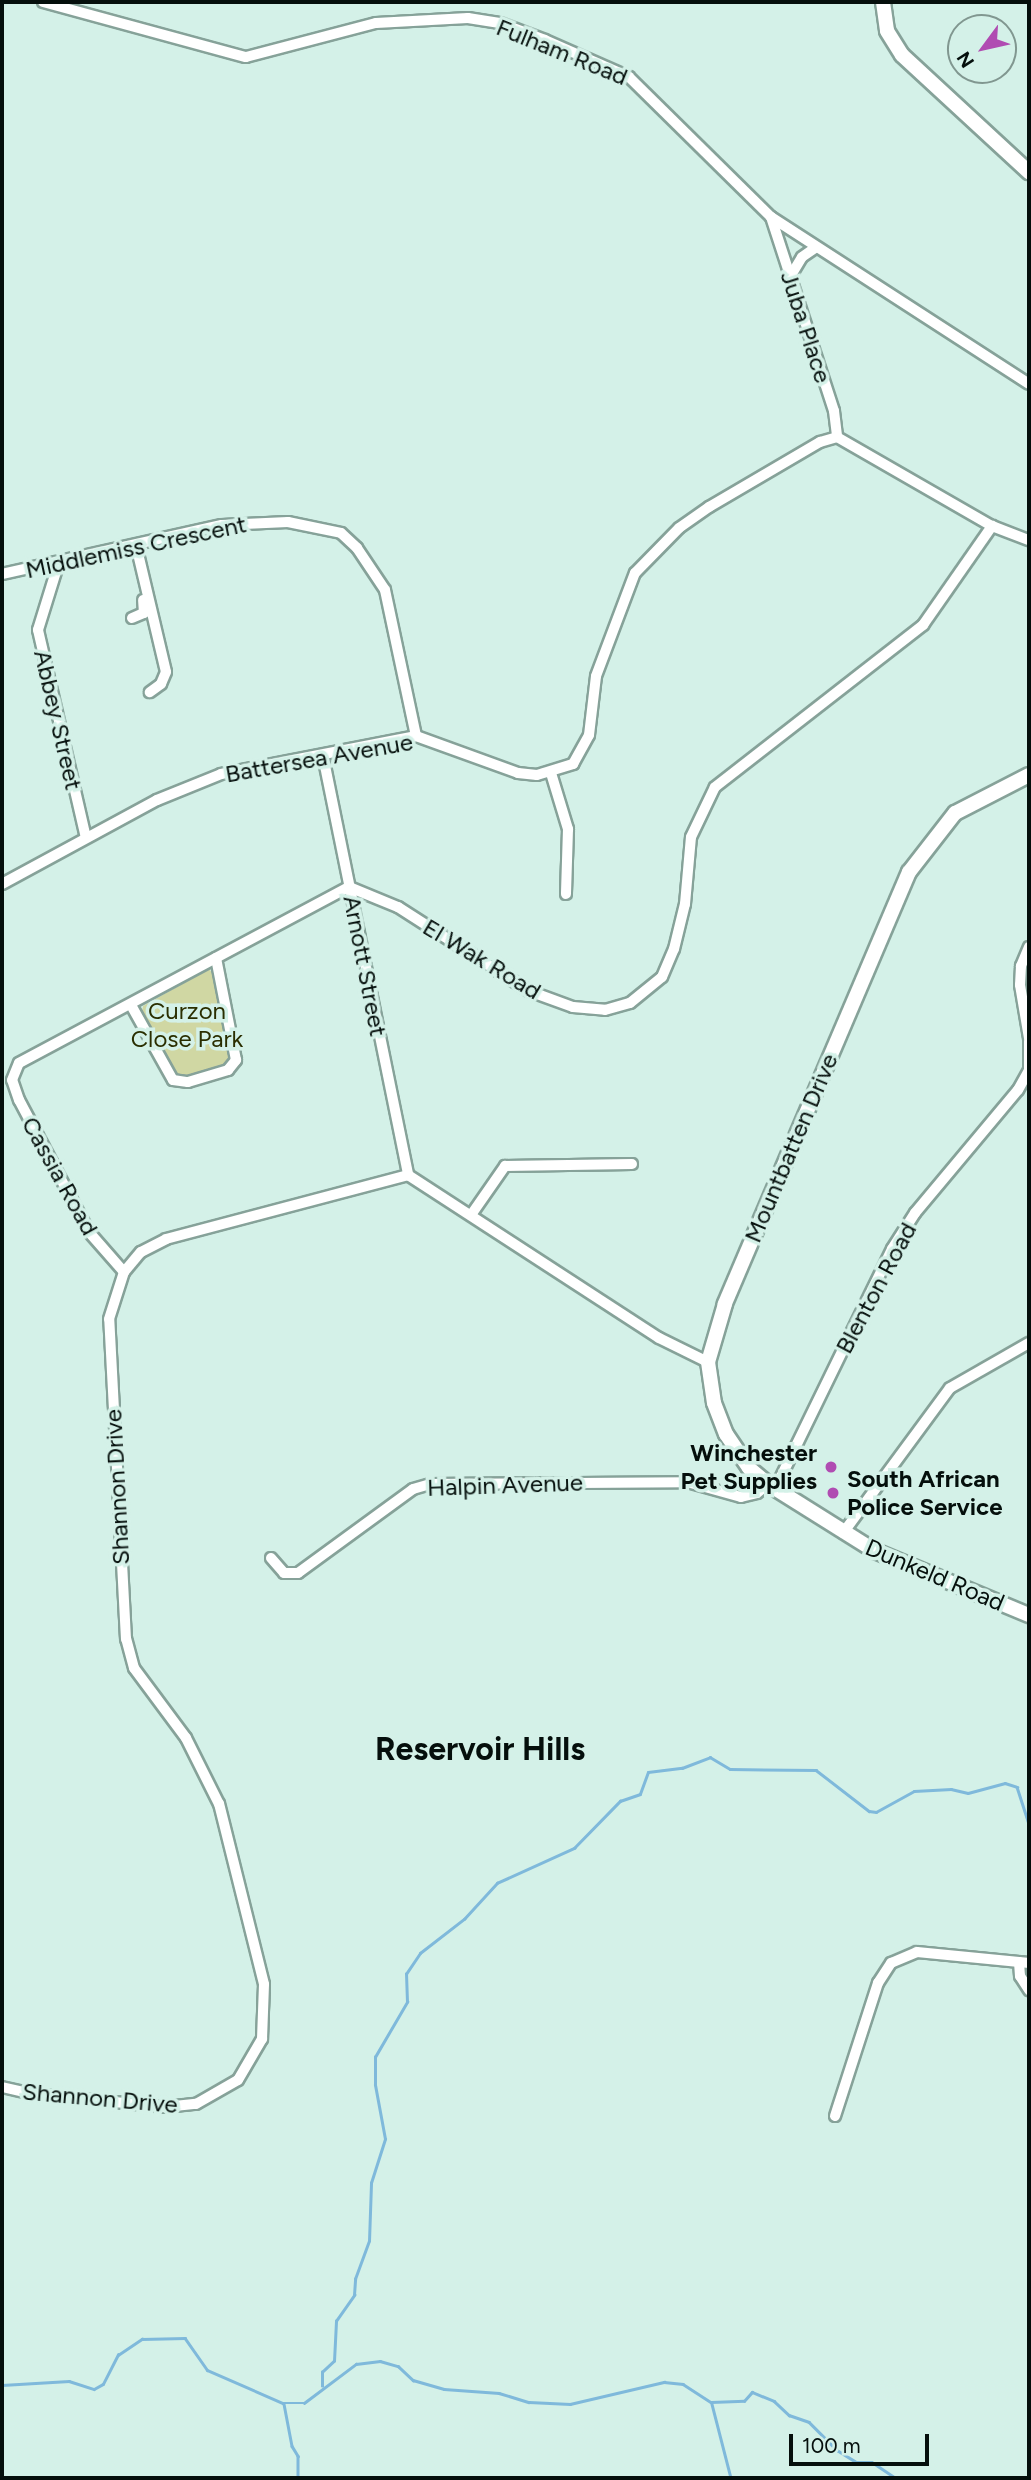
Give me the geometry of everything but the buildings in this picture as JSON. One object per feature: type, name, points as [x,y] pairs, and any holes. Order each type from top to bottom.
[{"type":"main road","points":[[883,2],[887,31],[902,55],[1029,172]]},
{"type":"main road","name":"Mountbatten Drive","points":[[842,1533],[771,1486],[749,1468],[726,1434],[714,1404],[708,1362],[715,1329],[904,881],[929,842],[955,813],[1029,775]]},
{"type":"main road","name":"Dunkeld Road","points":[[842,1533],[1029,1615]]},
{"type":"street","name":"Fulham Road","points":[[43,2],[246,57],[376,23],[468,18],[500,23],[629,77],[771,217],[815,248],[1029,384]]},
{"type":"street","name":"Juba Place","points":[[771,217],[834,411],[836,437]]},
{"type":"street","points":[[790,277],[802,257],[815,248]]},
{"type":"street","points":[[566,894],[568,830],[551,773],[573,764],[582,753],[589,735],[596,676],[635,573],[679,528],[800,452],[836,437],[992,526],[1029,540]]},
{"type":"street","name":"Middlemiss Crescent","points":[[2,574],[222,525],[288,522],[341,533],[357,548],[385,590],[416,736]]},
{"type":"street","name":"El Wak Road","points":[[349,887],[398,907],[528,991],[573,1007],[605,1010],[630,1003],[662,977],[674,949],[685,904],[691,837],[715,787],[923,625],[992,526]]},
{"type":"street","points":[[132,618],[145,608],[134,546]]},
{"type":"street","points":[[134,546],[166,672],[150,692]]},
{"type":"street","name":"Abbey Street","points":[[59,562],[38,630],[86,838]]},
{"type":"street","name":"Battersea Avenue","points":[[2,884],[157,800],[221,774],[416,736],[496,768],[537,775],[551,773]]},
{"type":"street","name":"Arnott Street","points":[[323,756],[408,1175]]},
{"type":"street","points":[[216,958],[236,1060],[228,1070],[188,1082],[173,1080],[131,1005],[216,958],[349,887]]},
{"type":"street","points":[[1029,947],[1021,965],[1020,985],[1029,1040],[1029,1070]]},
{"type":"street","name":"Cassia Road","points":[[124,1272],[89,1232],[19,1100],[13,1070],[26,1058],[131,1005]]},
{"type":"street","name":"Blenton Road","points":[[771,1486],[905,1228],[999,1116],[1029,1070]]},
{"type":"street","points":[[471,1215],[505,1167],[632,1164]]},
{"type":"street","points":[[408,1175],[659,1338],[708,1362]]},
{"type":"street","name":"Shannon Drive","points":[[2,2087],[33,2094],[165,2106],[196,2104],[219,2095],[243,2073],[259,2049],[265,2018],[264,1984],[219,1804],[187,1738],[137,1673],[128,1648],[109,1319],[124,1272],[141,1252],[166,1239],[408,1175]]},
{"type":"street","points":[[842,1533],[950,1388],[1029,1343]]},
{"type":"street","name":"Halpin Avenue","points":[[271,1558],[284,1573],[298,1573],[413,1489],[430,1484],[670,1481],[698,1483],[747,1497],[771,1486]]},
{"type":"street","points":[[835,2116],[878,1983],[891,1963],[917,1952],[1024,1963],[1020,1976],[1029,1990]]},
{"type":"green space","name":"Curzon Close Park","points":[[209,969],[215,976],[233,1058],[228,1065],[183,1080],[172,1076],[141,1017],[143,1006]]},
{"type":"waterway","points":[[322,2386],[322,2372],[334,2361],[336,2321],[354,2295],[355,2279],[369,2241],[371,2183],[385,2139],[375,2085],[375,2057],[407,2002],[406,1974],[420,1953],[464,1919],[497,1883],[574,1848],[620,1801],[640,1794],[648,1772],[682,1768],[710,1757],[730,1769],[816,1770],[869,1811],[876,1812],[914,1791],[951,1789],[968,1793],[1005,1783],[1017,1787],[1029,1823]]},
{"type":"waterway","points":[[2,2385],[69,2381],[94,2389],[103,2384],[118,2355],[142,2339],[185,2338],[207,2370],[283,2403],[304,2403],[356,2364],[380,2361],[398,2366],[413,2380],[444,2389],[499,2393],[529,2402],[570,2404],[664,2382],[683,2384],[711,2402],[744,2401],[752,2392],[774,2401],[789,2415],[809,2422],[837,2450],[856,2462],[872,2462],[896,2478]]},
{"type":"waterway","points":[[284,2404],[292,2446],[298,2456],[298,2478]]},
{"type":"waterway","points":[[712,2404],[731,2478]]},
{"type":"place","name":"Winchester Pet Supplies","points":[[831,1467]]},
{"type":"place","name":"South African Police Service","points":[[833,1493]]},
{"type":"district","name":"Reservoir Hills","points":[[480,1749]]}]
